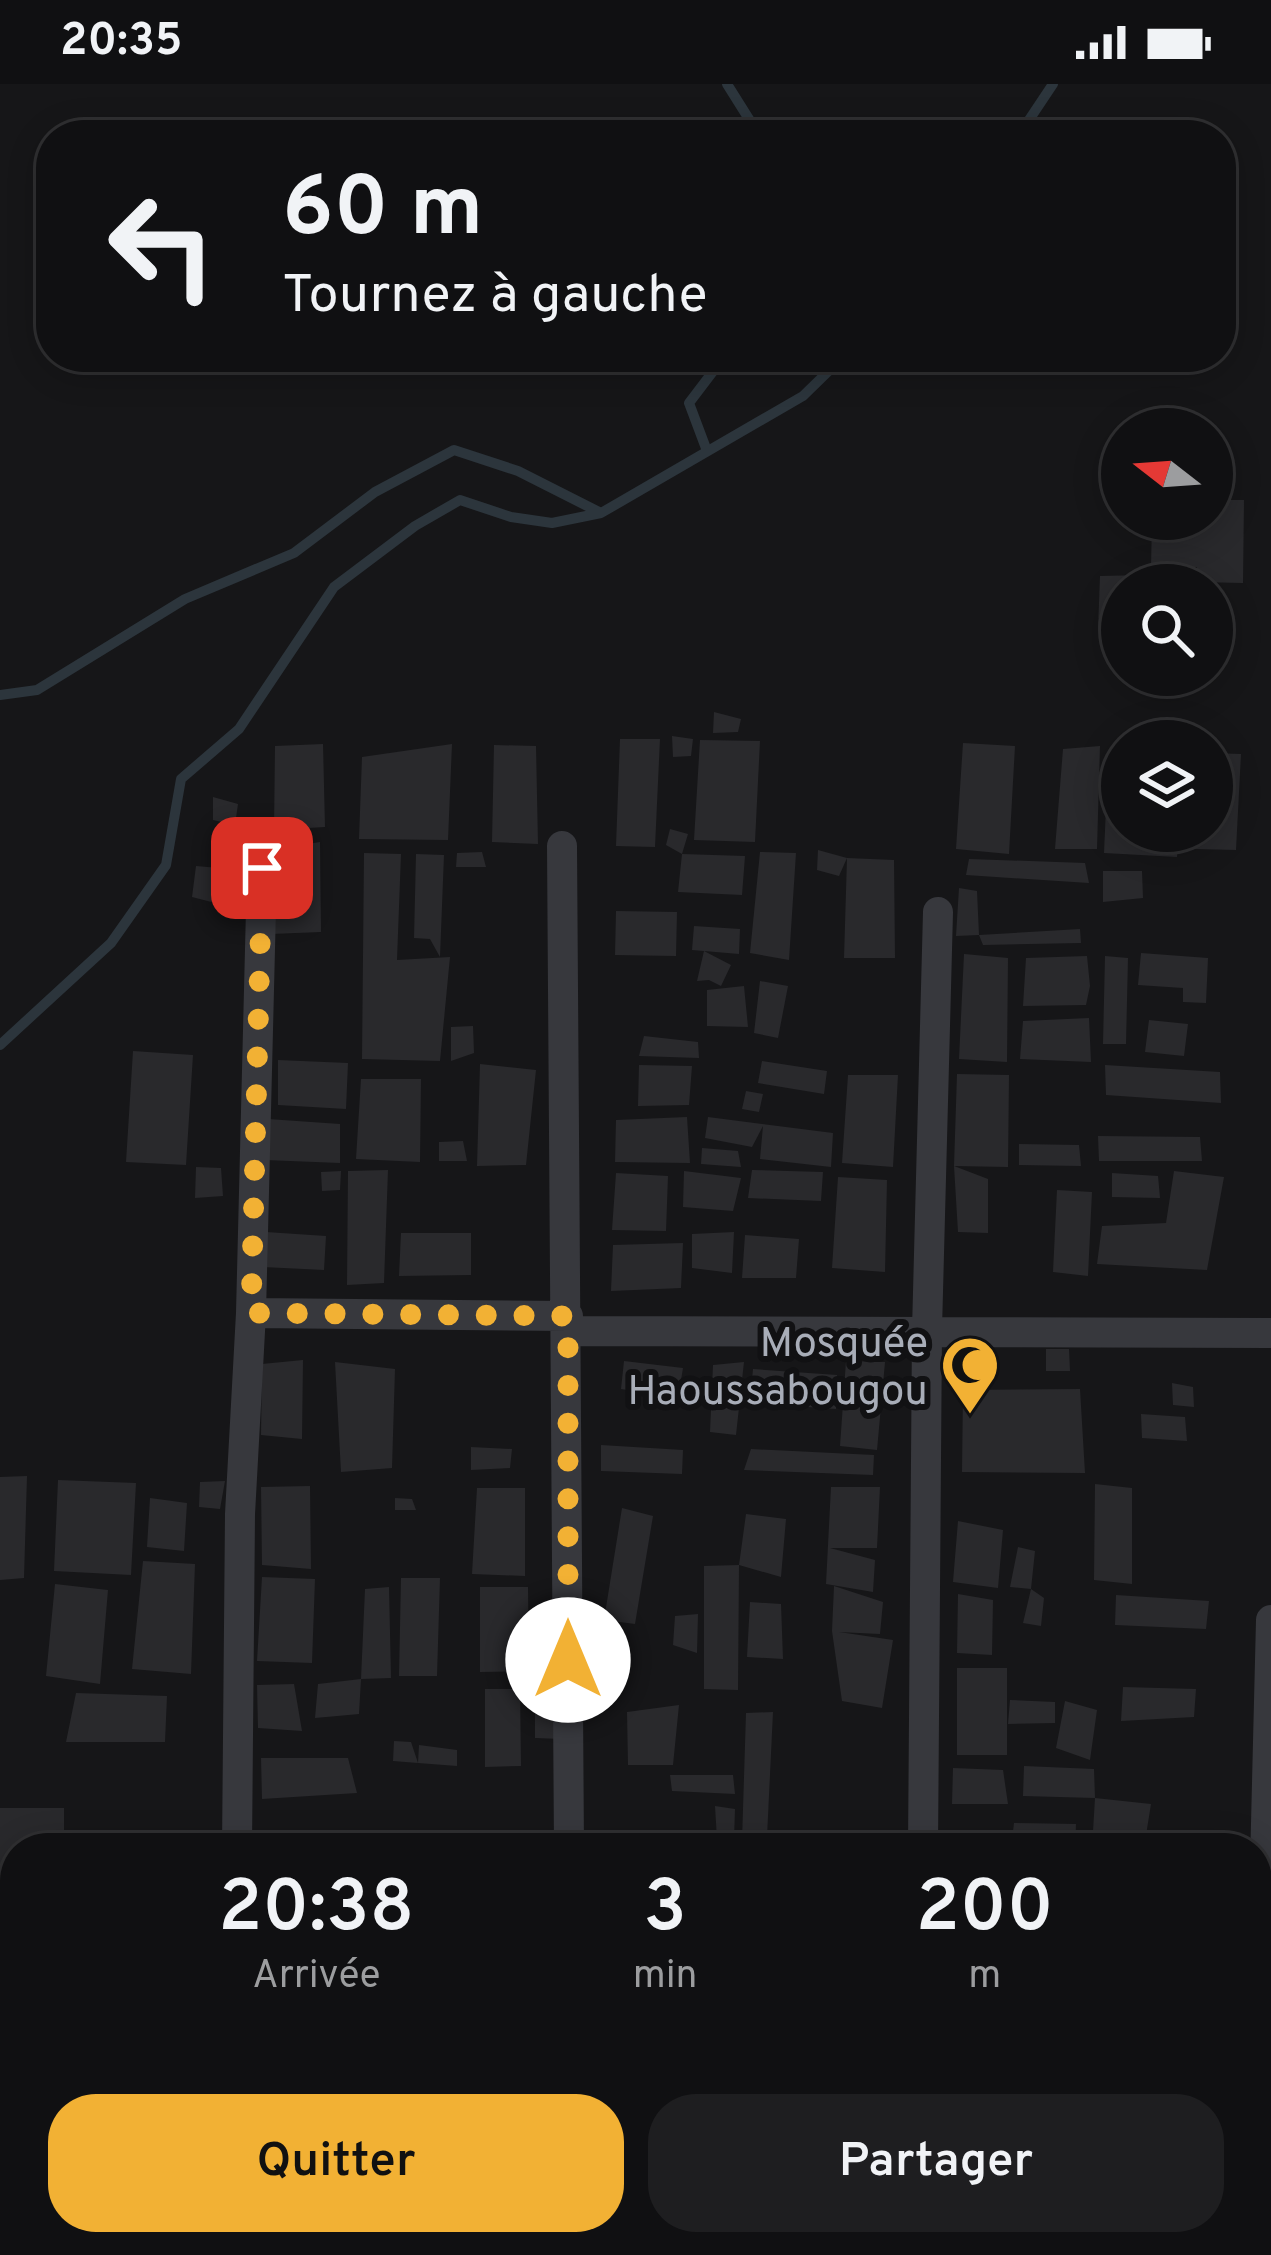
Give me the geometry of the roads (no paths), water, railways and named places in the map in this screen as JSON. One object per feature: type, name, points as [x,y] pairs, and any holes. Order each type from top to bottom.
[{"type":"street","points":[[562,846],[569,1833]]},
{"type":"street","points":[[237,1833],[240,1514],[251,1313],[262,868]]},
{"type":"street","points":[[923,1833],[927,1330],[938,912]]},
{"type":"street","points":[[251,1313],[567,1323],[1271,1333]]},
{"type":"street","points":[[1266,1833],[1271,1620]]},
{"type":"waterway","points":[[727,84],[750,120]]},
{"type":"waterway","points":[[1029,120],[1053,84]]},
{"type":"waterway","points":[[707,451],[689,403],[713,372]]},
{"type":"waterway","points":[[0,1045],[111,943],[166,865],[181,779],[239,729],[334,587],[415,526],[460,500],[511,517],[552,523],[601,513],[803,396],[828,372]]},
{"type":"waterway","points":[[0,695],[37,690],[185,599],[294,553],[375,492],[454,450],[518,471],[601,513]]},
{"type":"place","name":"Mosquée Haoussabougou","points":[[970,1416]]}]
